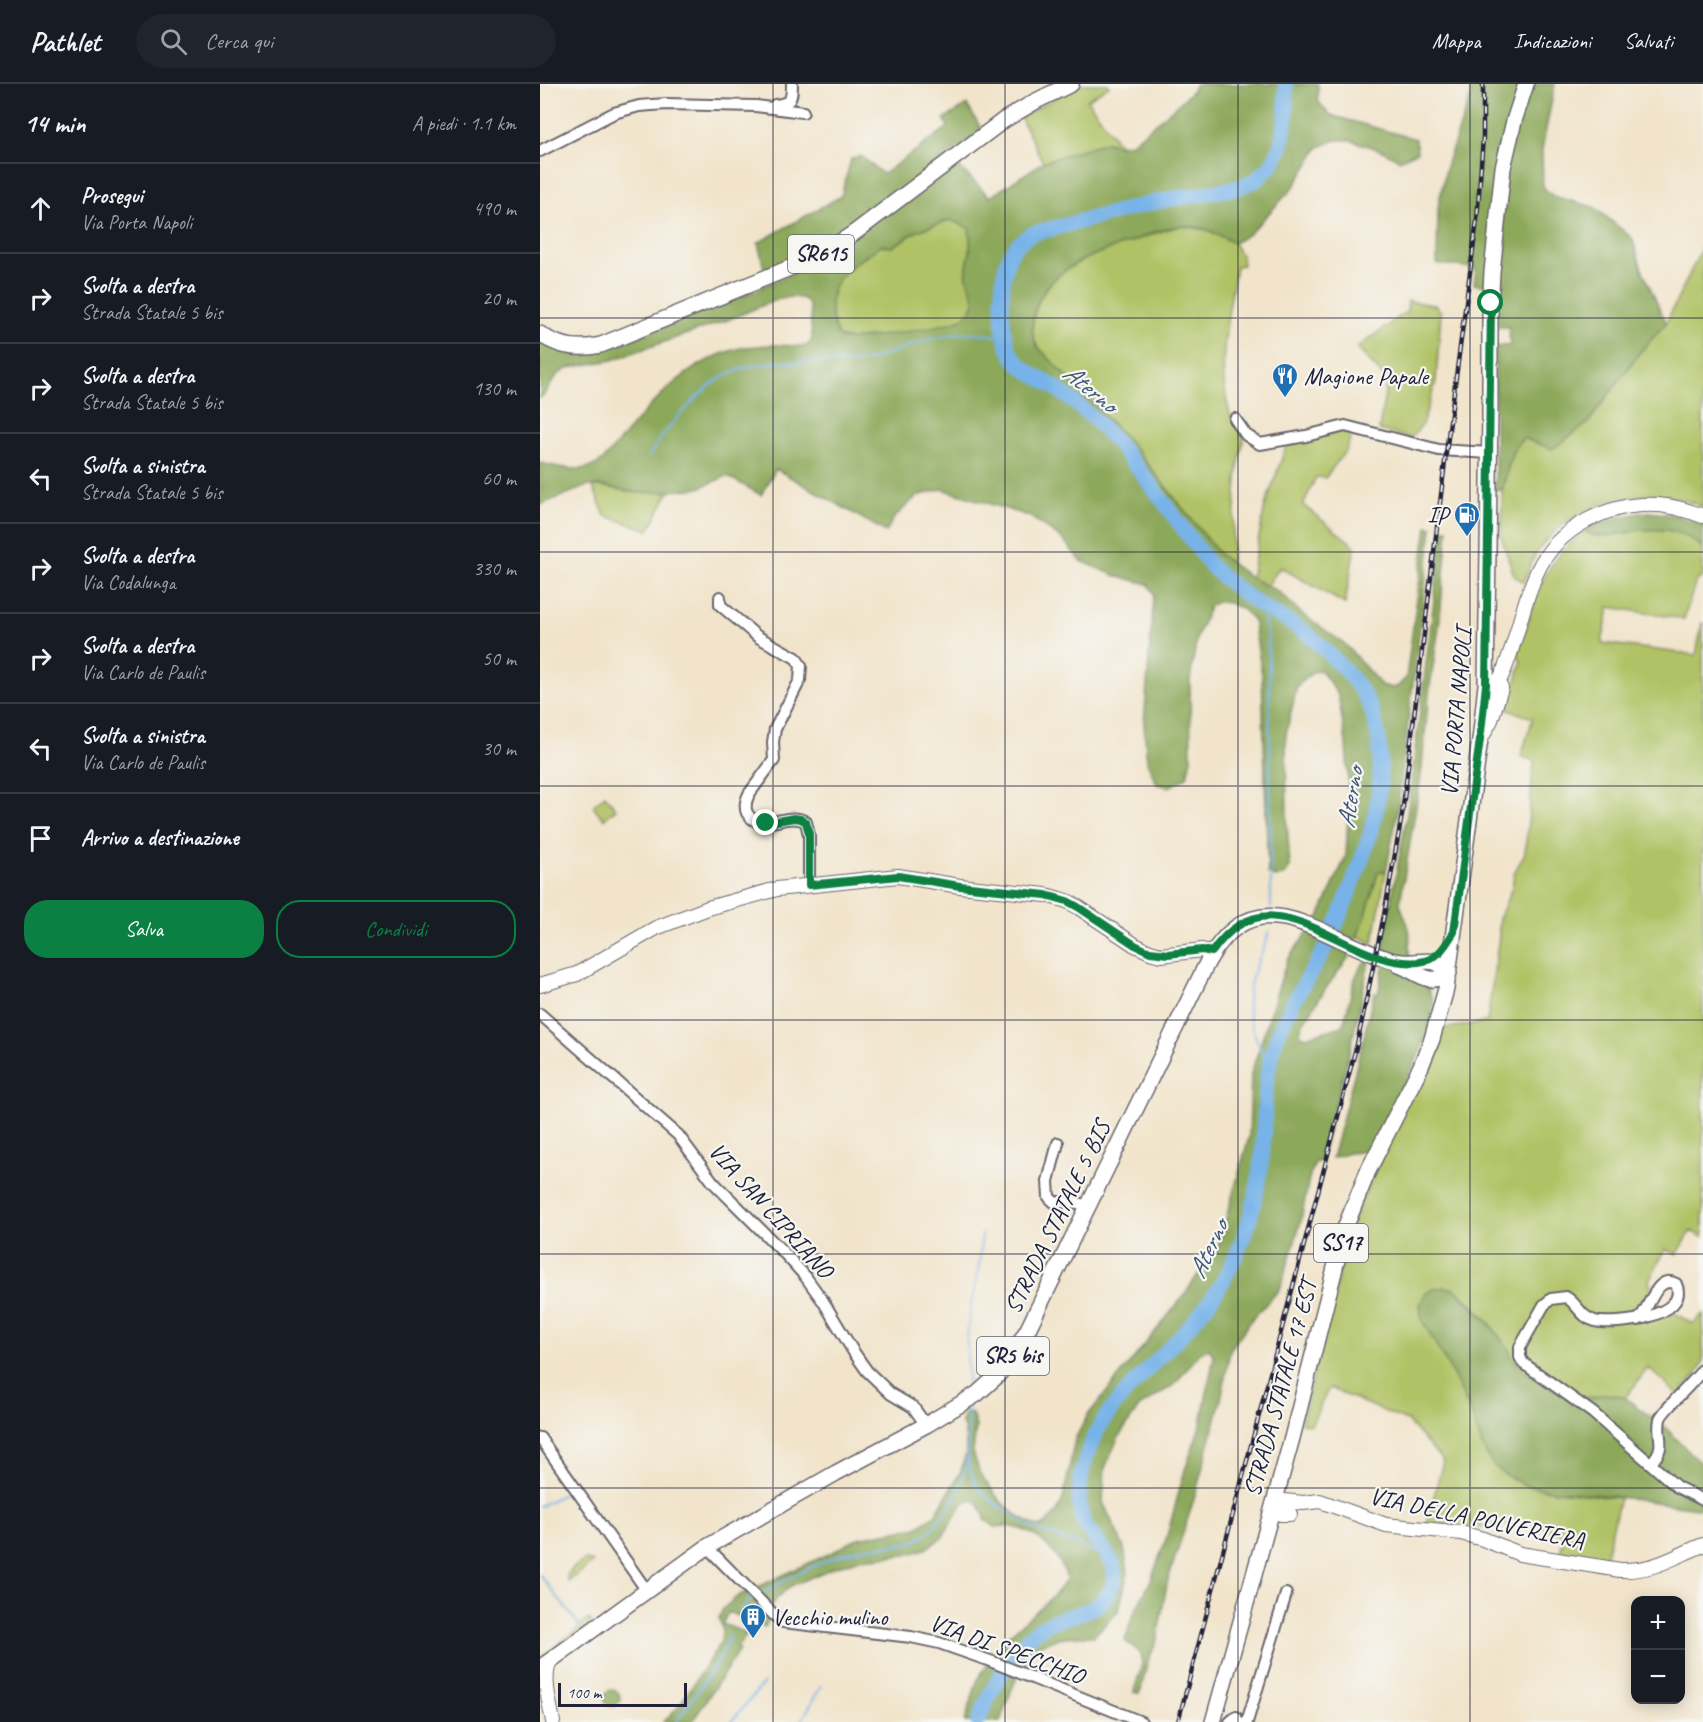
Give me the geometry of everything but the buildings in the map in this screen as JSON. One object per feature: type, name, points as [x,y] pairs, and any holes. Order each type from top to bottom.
[{"type":"main road","name":"SR615","points":[[540,334],[566,346],[601,345],[801,264],[854,233],[1004,120],[1071,84]]},
{"type":"main road","name":"VIA PORTA NAPOLI","points":[[1449,972],[1480,739],[1493,685],[1490,311],[1498,215],[1508,147],[1526,84]]},
{"type":"main road","points":[[1493,685],[1508,660],[1538,569],[1554,546],[1571,531],[1605,512],[1634,505],[1671,506],[1703,516]]},
{"type":"main road","points":[[540,985],[582,972],[659,926],[761,892],[898,876],[960,886],[1046,895],[1078,907],[1135,945],[1150,952],[1168,954],[1202,950],[1212,952]]},
{"type":"main road","name":"STRADA STATALE 5 BIS","points":[[545,1664],[706,1547],[926,1425],[977,1394],[997,1376],[1007,1365],[1028,1329],[1212,952],[1228,934],[1244,923],[1255,919],[1284,917],[1306,924],[1375,957],[1406,968],[1423,969]]},
{"type":"main road","points":[[1423,969],[1439,953],[1454,932]]},
{"type":"main road","points":[[540,978],[619,949]]},
{"type":"main road","points":[[1423,969],[1434,980],[1449,972]]},
{"type":"main road","points":[[1423,969],[1432,988],[1439,1017]]},
{"type":"main road","name":"STRADA STATALE 17 EST","points":[[1213,1722],[1300,1410],[1345,1228],[1368,1171],[1421,1066],[1432,1039],[1449,972]]},
{"type":"main road","points":[[1266,1531],[1291,1508],[1279,1483]]},
{"type":"main road","name":"VIA DELLA POLVERIERA","points":[[1273,1505],[1280,1514],[1291,1508],[1321,1502],[1386,1525],[1469,1535],[1530,1557],[1613,1569],[1635,1570],[1654,1567],[1703,1545]]},
{"type":"main road","points":[[544,1698],[547,1670],[545,1664]]},
{"type":"main road","points":[[540,1674],[545,1680],[544,1698],[553,1722]]},
{"type":"street","points":[[766,106],[788,102],[792,84]]},
{"type":"street","points":[[540,151],[599,120],[630,108],[666,104],[766,106],[803,112]]},
{"type":"street","points":[[1236,418],[1246,435],[1260,444],[1345,426],[1439,450],[1490,453]]},
{"type":"street","points":[[720,597],[720,605],[725,611],[758,637],[794,656],[800,663],[800,680],[775,729],[774,760],[749,794],[746,804],[749,814],[758,822],[766,823],[794,818],[806,822],[809,834],[809,885]]},
{"type":"street","name":"VIA SAN CIPRIANO","points":[[540,1014],[678,1135],[713,1182],[805,1276],[867,1371],[891,1394],[913,1407],[926,1425]]},
{"type":"street","points":[[1058,1143],[1048,1181],[1049,1197],[1054,1202],[1074,1202],[1088,1206]]},
{"type":"street","points":[[1638,1320],[1606,1322],[1593,1320],[1582,1315],[1569,1298],[1558,1297],[1544,1305],[1520,1347],[1519,1354],[1523,1363],[1593,1413],[1677,1487],[1703,1500]]},
{"type":"street","points":[[1651,1463],[1660,1449],[1662,1416],[1703,1369]]},
{"type":"street","points":[[540,1438],[647,1591]]},
{"type":"street","name":"VIA DI SPECCHIO","points":[[706,1547],[783,1622],[918,1638],[945,1645],[993,1662],[1127,1720],[1141,1722]]},
{"type":"street","points":[[1247,1722],[1286,1594]]},
{"type":"street","points":[[1230,1722],[1235,1717],[1238,1722]]},
{"type":"green space","points":[[1082,84],[1108,84],[1109,86],[1087,100],[1120,145],[1106,142],[1043,162],[1020,117]]},
{"type":"green space","points":[[1196,84],[1318,84],[1318,101],[1330,115],[1416,139],[1417,152],[1399,160],[1383,151],[1350,140],[1336,140],[1319,147],[1293,188],[1249,234],[1234,243],[1203,229],[1189,226],[1176,227],[1087,258],[1059,275],[1048,286],[1039,299],[1032,323],[1037,346],[1128,440],[1220,555],[1251,578],[1278,591],[1301,613],[1345,644],[1381,685],[1393,688],[1406,678],[1427,526],[1432,527],[1397,814],[1386,872],[1378,872],[1365,918],[1349,957],[1301,1027],[1300,1034],[1306,1037],[1342,1026],[1358,971],[1370,957],[1352,1042],[1320,1161],[1315,1163],[1309,1178],[1301,1221],[1280,1289],[1251,1320],[1230,1350],[1221,1400],[1194,1499],[1167,1583],[1157,1640],[1147,1664],[1140,1694],[1134,1692],[1142,1657],[1139,1651],[1125,1641],[1132,1617],[1151,1580],[1167,1536],[1184,1473],[1201,1423],[1214,1356],[1209,1349],[1201,1352],[1174,1385],[1139,1407],[1118,1438],[1105,1468],[1103,1502],[1124,1548],[1128,1572],[1119,1610],[1094,1636],[1058,1638],[1039,1647],[1020,1672],[1000,1722],[965,1722],[977,1681],[1000,1643],[1053,1596],[1067,1579],[1057,1557],[1040,1540],[1019,1528],[995,1527],[986,1520],[978,1503],[972,1500],[963,1503],[942,1538],[925,1549],[906,1555],[860,1559],[791,1586],[777,1598],[765,1627],[728,1612],[723,1624],[748,1634],[737,1647],[740,1649],[692,1722],[663,1722],[679,1706],[721,1642],[722,1629],[719,1618],[723,1609],[738,1596],[858,1538],[917,1527],[936,1514],[961,1471],[966,1453],[966,1441],[961,1422],[966,1412],[972,1414],[976,1426],[973,1452],[980,1474],[1001,1502],[1022,1519],[1038,1527],[1044,1525],[1057,1512],[1063,1499],[1075,1439],[1088,1415],[1183,1297],[1219,1243],[1249,1137],[1251,1074],[1287,960],[1319,917],[1346,856],[1349,795],[1346,743],[1338,695],[1321,670],[1313,672],[1297,686],[1286,734],[1290,867],[1284,876],[1276,877],[1268,874],[1262,675],[1253,619],[1242,609],[1229,603],[1218,602],[1210,605],[1197,637],[1190,680],[1191,759],[1187,777],[1169,787],[1157,784],[1147,762],[1144,724],[1154,593],[1148,584],[1116,576],[1081,561],[1063,540],[1029,516],[942,489],[917,496],[894,518],[886,532],[776,469],[761,495],[727,476],[699,488],[663,492],[637,493],[602,486],[587,486],[540,505],[540,463],[573,469],[597,464],[666,390],[704,362],[724,353],[747,347],[807,346],[812,340],[810,308],[802,298],[790,297],[776,300],[725,321],[612,360],[568,368],[557,375],[540,398],[540,339],[614,346],[738,298],[802,269],[956,164],[990,197],[1043,162],[1106,142],[1120,145],[1132,143],[1191,92]],"holes":[[[950,220],[969,228],[970,248],[967,275],[974,304],[964,317],[942,325],[882,335],[850,339],[838,335],[832,318],[833,292],[837,282],[851,267],[881,245],[892,247],[917,231]]]},
{"type":"green space","points":[[1471,84],[1555,84],[1542,149],[1543,186],[1553,196],[1594,207],[1632,238],[1642,269],[1666,323],[1640,352],[1587,424],[1552,449],[1523,438],[1512,453],[1502,490],[1495,490],[1495,347],[1510,345],[1509,327],[1495,327],[1487,286],[1474,284],[1476,269],[1437,264],[1438,207],[1447,163],[1470,99]]},
{"type":"green space","points":[[967,105],[982,130],[880,207],[813,251],[765,273],[758,243],[841,196],[851,159],[861,156],[883,174],[948,127],[944,119]]},
{"type":"green space","points":[[950,220],[970,228],[967,278],[973,293],[974,305],[968,314],[956,322],[923,329],[864,338],[840,337],[834,327],[831,304],[837,282],[843,274],[881,245],[892,247],[917,231]]},
{"type":"green space","points":[[1180,226],[1208,230],[1234,243],[1242,257],[1243,265],[1236,266],[1223,359],[1230,414],[1244,438],[1238,467],[1231,563],[1220,555],[1128,440],[1037,346],[1032,331],[1039,300],[1047,287],[1070,267],[1113,248]]},
{"type":"green space","points":[[1703,234],[1703,507],[1676,498],[1653,495],[1634,496],[1597,506],[1579,514],[1549,538],[1535,555],[1524,582],[1514,576],[1502,539],[1502,490],[1512,453],[1523,438],[1552,449],[1587,424],[1640,352],[1666,323],[1701,250]]},
{"type":"green space","points":[[1408,301],[1435,305],[1441,312],[1436,381],[1422,425],[1411,438],[1379,430],[1387,380],[1357,348],[1407,311]]},
{"type":"green space","points":[[1338,431],[1352,433],[1347,449],[1325,478],[1316,477],[1303,505],[1355,546],[1345,604],[1280,567],[1267,586],[1251,578],[1265,506],[1287,444]]},
{"type":"green space","points":[[595,485],[637,493],[670,490],[649,530],[605,516],[593,487]]},
{"type":"green space","points":[[1648,512],[1673,515],[1703,524],[1703,549],[1686,536],[1666,530],[1645,530],[1604,536],[1585,531],[1616,518]]},
{"type":"green space","points":[[1443,529],[1448,529],[1439,627],[1429,693],[1421,776],[1400,903],[1410,933],[1410,957],[1431,996],[1433,1013],[1422,1047],[1381,1133],[1370,1146],[1361,1152],[1332,1158],[1374,993],[1378,994],[1384,963],[1380,961],[1407,815]]},
{"type":"green space","points":[[1644,529],[1676,532],[1690,538],[1703,549],[1703,577],[1696,581],[1684,619],[1609,607],[1602,643],[1696,655],[1703,623],[1703,1237],[1691,1231],[1677,1255],[1665,1249],[1649,1281],[1656,1302],[1693,1324],[1703,1314],[1703,1364],[1678,1395],[1648,1368],[1625,1398],[1608,1395],[1577,1398],[1549,1388],[1522,1369],[1487,1320],[1455,1289],[1422,1320],[1455,1378],[1473,1418],[1482,1446],[1504,1474],[1524,1485],[1620,1498],[1604,1563],[1560,1557],[1563,1534],[1527,1523],[1465,1528],[1427,1524],[1443,1461],[1407,1421],[1329,1388],[1311,1425],[1301,1423],[1354,1217],[1441,1029],[1487,1022],[1499,936],[1499,919],[1512,888],[1514,873],[1525,853],[1534,761],[1521,756],[1533,718],[1508,710],[1521,663],[1518,654],[1534,602],[1548,571],[1558,556],[1585,531],[1607,536]]},
{"type":"green space","points":[[605,795],[616,809],[604,819],[593,806]]},
{"type":"green space","points":[[1378,872],[1386,872],[1373,943],[1357,936],[1365,918]]},
{"type":"green space","points":[[1445,1287],[1455,1289],[1489,1323],[1509,1350],[1514,1361],[1524,1371],[1552,1389],[1577,1398],[1605,1394],[1617,1395],[1625,1398],[1665,1427],[1703,1466],[1703,1509],[1524,1485],[1492,1464],[1482,1446],[1473,1418],[1455,1378],[1422,1320],[1420,1305],[1425,1294]]},
{"type":"green space","points":[[585,1560],[593,1562],[568,1582],[567,1575]]},
{"type":"green space","points":[[540,1575],[580,1626],[589,1619],[593,1624],[540,1662],[540,1658],[580,1627]]},
{"type":"green space","points":[[612,1690],[620,1698],[612,1706],[604,1698]]},
{"type":"waterway","name":"Aterno","points":[[978,1722],[989,1696],[1005,1669],[1033,1634],[1052,1622],[1089,1610],[1104,1599],[1110,1591],[1114,1569],[1106,1552],[1086,1528],[1080,1507],[1080,1485],[1088,1451],[1108,1413],[1197,1317],[1220,1287],[1235,1257],[1251,1215],[1258,1186],[1267,1079],[1276,1039],[1288,1012],[1325,948],[1345,904],[1374,821],[1380,785],[1376,728],[1364,695],[1349,674],[1307,634],[1234,587],[1211,566],[1143,474],[1098,423],[1056,388],[1026,370],[1016,361],[1008,345],[1003,319],[1004,275],[1013,250],[1031,234],[1160,201],[1236,188],[1255,181],[1271,166],[1281,147],[1286,118],[1286,84]]},
{"type":"waterway","points":[[649,456],[674,422],[707,388],[728,374],[744,368],[778,363],[865,361],[920,342],[958,334],[983,334],[1007,340]]},
{"type":"waterway","points":[[1262,606],[1269,663],[1271,908]]},
{"type":"waterway","points":[[1269,931],[1249,988],[1248,1011],[1258,1044],[1269,1067]]},
{"type":"waterway","points":[[968,1392],[967,1340],[982,1233]]},
{"type":"waterway","points":[[759,1595],[808,1569],[847,1553],[859,1549],[910,1542],[928,1533],[950,1505],[962,1479],[967,1451],[968,1406]]},
{"type":"waterway","points":[[968,1458],[977,1486],[994,1502],[1038,1530],[1095,1552],[1113,1567]]},
{"type":"waterway","points":[[540,1506],[569,1491]]},
{"type":"waterway","points":[[540,1575],[580,1626]]},
{"type":"waterway","points":[[739,1609],[752,1599]]},
{"type":"waterway","points":[[677,1722],[713,1669],[730,1635]]},
{"type":"waterway","points":[[731,1722],[764,1683]]},
{"type":"waterway","points":[[801,1722],[821,1686]]},
{"type":"railway","points":[[1178,1722],[1357,1044],[1384,915],[1402,815],[1477,220],[1483,137],[1483,84]]},
{"type":"place","name":"Magione Papale","points":[[1285,399]]},
{"type":"place","name":"IP","points":[[1467,538]]},
{"type":"place","name":"Vecchio mulino","points":[[753,1640]]},
{"type":"route","points":[[766,823],[794,818],[806,822],[809,834],[809,885],[898,876],[960,886],[1046,895],[1067,901],[1135,945],[1161,955],[1202,950],[1212,952],[1235,928],[1255,919],[1274,916],[1306,924],[1368,953],[1387,959],[1415,962],[1435,957],[1454,932],[1485,692],[1488,634],[1491,303]]}]
